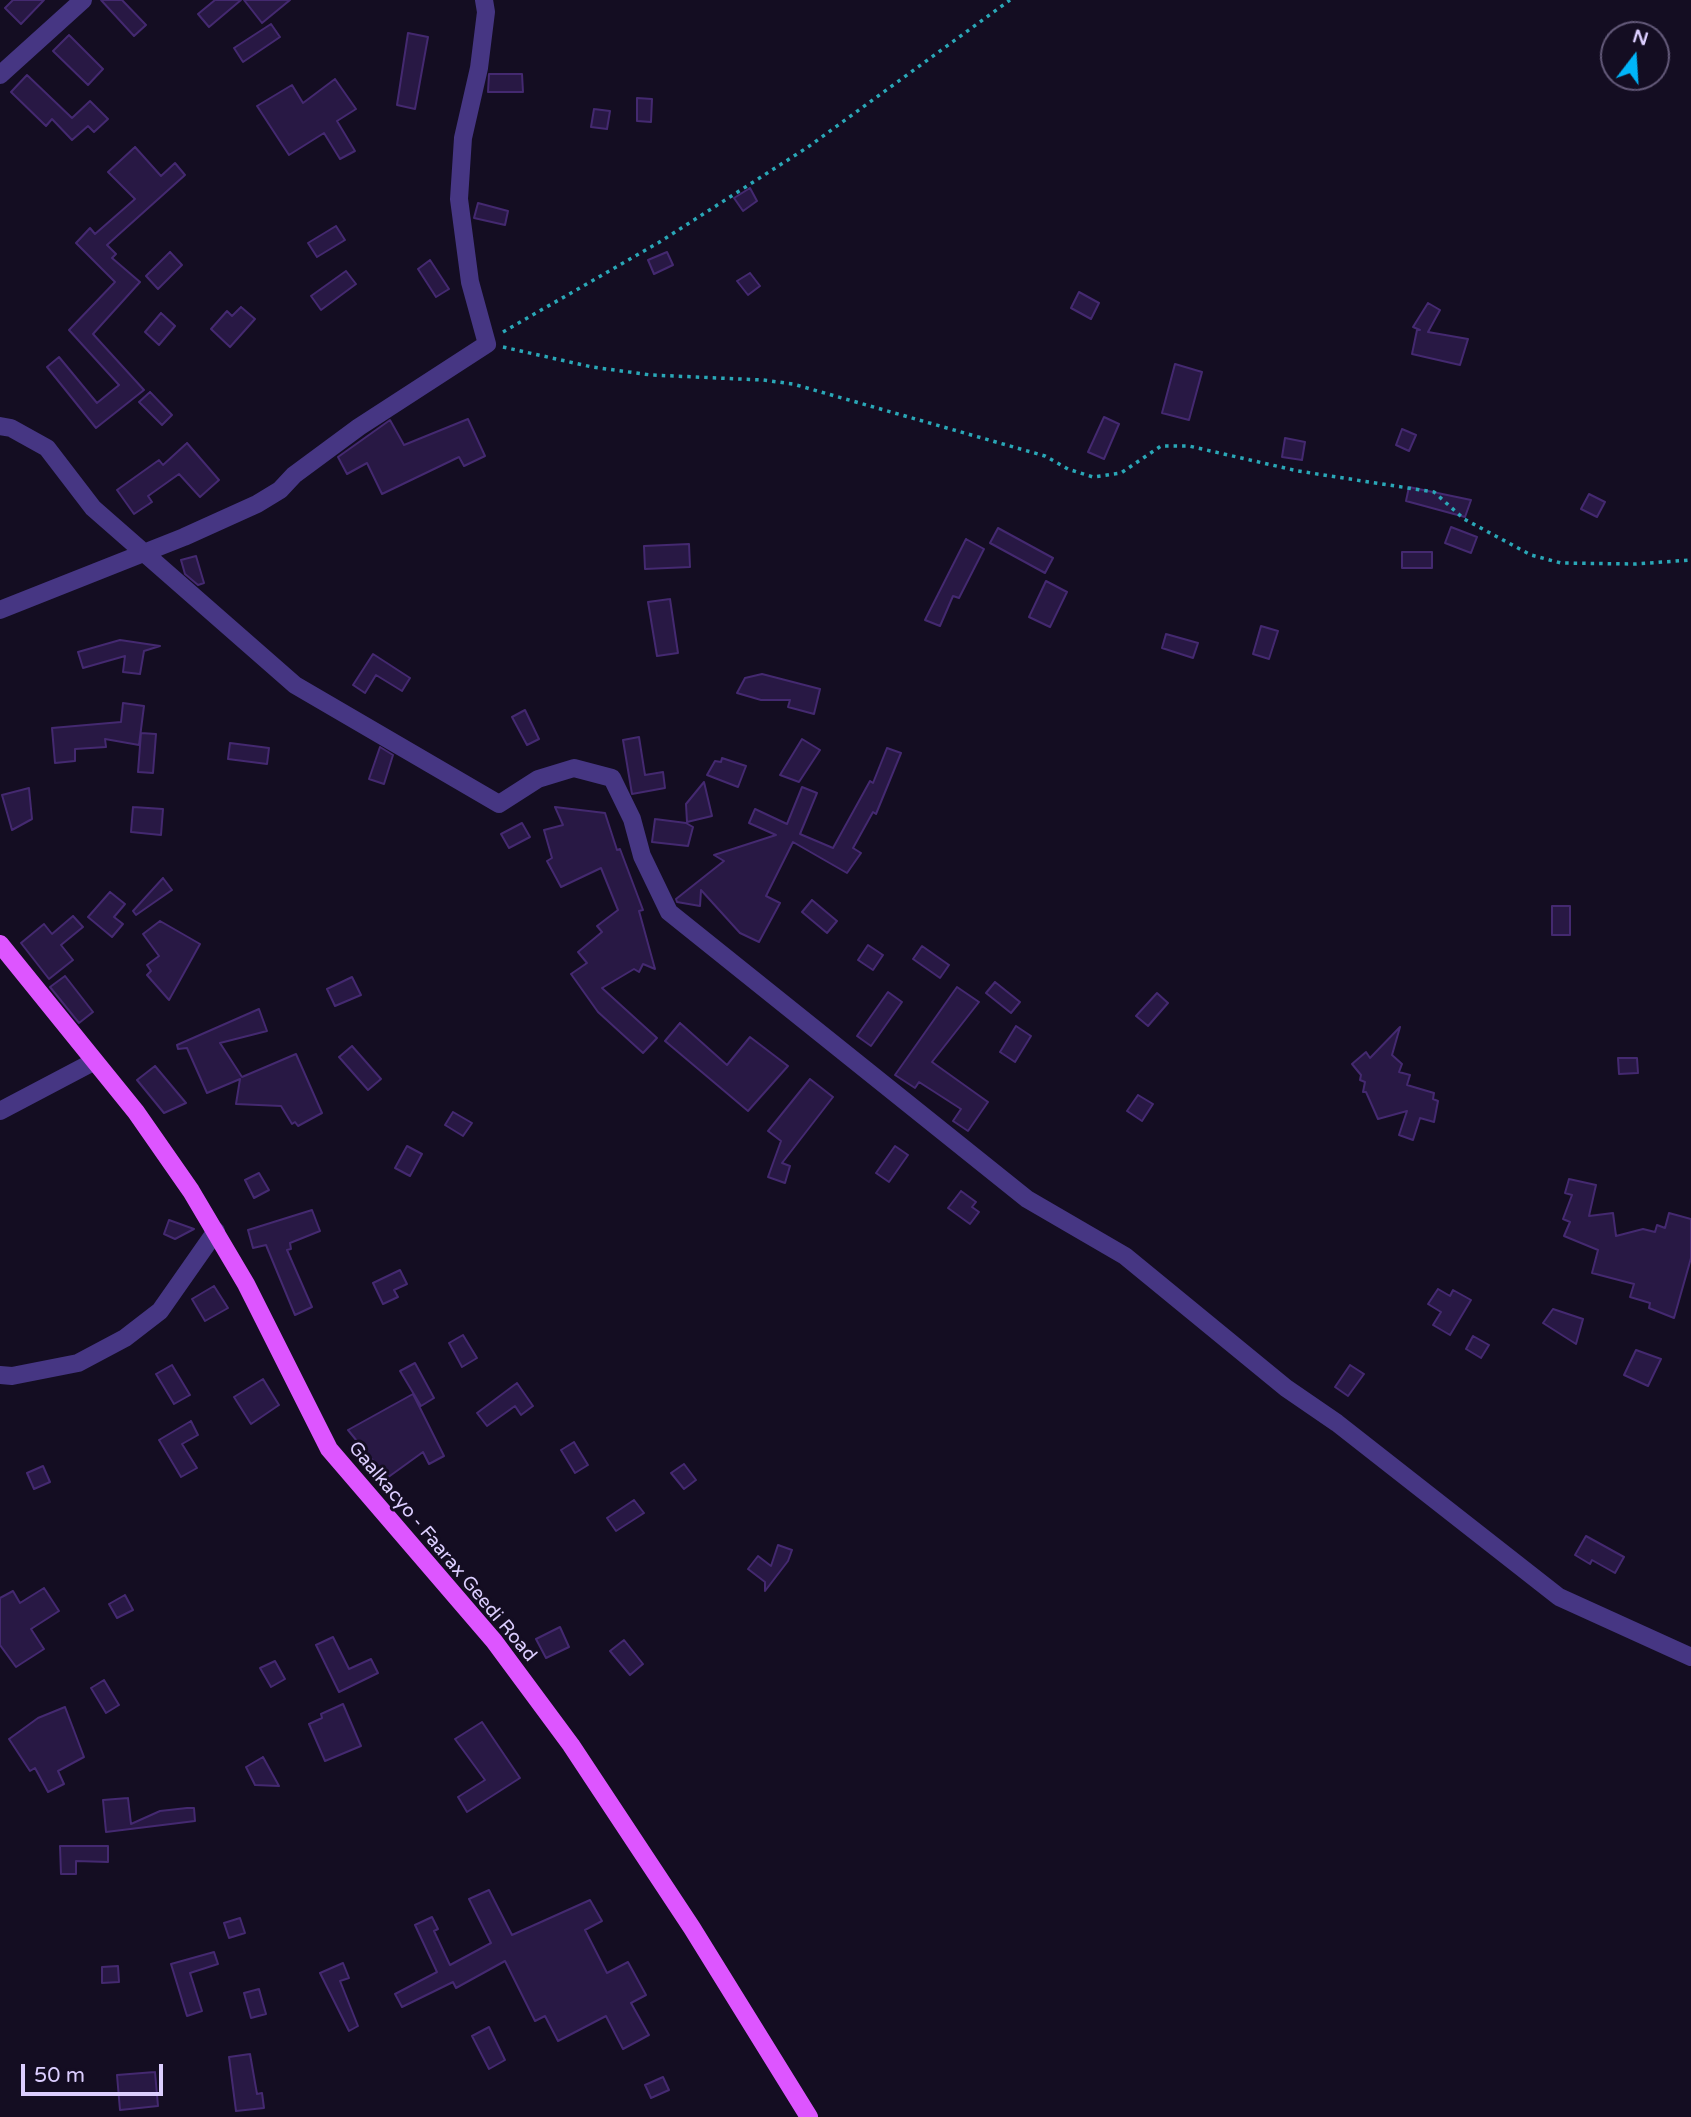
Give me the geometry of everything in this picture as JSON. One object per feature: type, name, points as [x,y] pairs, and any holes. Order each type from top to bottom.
[{"type":"main road","name":"Gaalkacyo - Faarax Geedi Road","points":[[0,944],[136,1112],[216,1231],[297,1381],[329,1449],[430,1571],[494,1641],[571,1745],[692,1928],[809,2117]]},
{"type":"street","points":[[0,75],[83,0]]},
{"type":"street","points":[[0,610],[143,554],[257,504],[280,490],[294,475],[359,427],[487,344],[470,282],[459,200],[463,138],[479,68],[486,4]]},
{"type":"street","points":[[0,426],[11,428],[47,448],[93,508],[295,685],[499,804],[538,779],[574,768],[612,778],[632,819],[642,856],[669,912],[1027,1199],[1125,1256],[1286,1388],[1337,1423],[1559,1597],[1691,1657]]},
{"type":"street","points":[[0,1111],[93,1062]]},
{"type":"street","points":[[0,1375],[12,1376],[78,1363],[125,1338],[160,1311],[216,1231]]},
{"type":"path","points":[[487,344],[508,328],[658,243],[808,147],[1010,0]]},
{"type":"path","points":[[487,344],[592,367],[651,375],[793,384],[1045,456],[1068,469],[1093,477],[1121,473],[1161,446],[1189,446],[1298,471],[1434,492],[1464,519],[1531,555],[1562,563],[1635,564],[1691,560]]},
{"type":"building","points":[[13,0],[44,0],[21,24],[5,8]]},
{"type":"building","points":[[101,0],[122,0],[146,25],[134,36]]},
{"type":"building","points":[[215,0],[241,0],[209,27],[198,14]]},
{"type":"building","points":[[244,0],[290,0],[262,23]]},
{"type":"building","points":[[271,24],[280,37],[243,62],[234,48]]},
{"type":"building","points":[[408,33],[428,37],[415,109],[397,105]]},
{"type":"building","points":[[69,35],[103,69],[88,85],[53,51]]},
{"type":"building","points":[[489,74],[522,74],[523,92],[488,92]]},
{"type":"building","points":[[27,75],[72,118],[90,101],[108,119],[94,132],[88,126],[72,140],[52,119],[46,126],[11,92]]},
{"type":"building","points":[[335,79],[356,109],[337,121],[355,151],[340,159],[324,133],[289,155],[257,106],[292,85],[303,103]]},
{"type":"building","points":[[637,98],[652,99],[651,122],[637,121]]},
{"type":"building","points":[[594,109],[610,111],[607,129],[591,127]]},
{"type":"building","points":[[135,147],[161,176],[175,163],[185,175],[107,245],[116,254],[112,258],[140,282],[93,334],[144,390],[96,428],[47,367],[59,357],[97,403],[119,385],[69,330],[115,282],[76,243],[90,228],[95,234],[135,199],[108,172]]},
{"type":"building","points":[[750,188],[757,201],[743,211],[734,198]]},
{"type":"building","points":[[478,203],[508,211],[505,225],[474,218]]},
{"type":"building","points":[[336,226],[345,240],[317,257],[308,243]]},
{"type":"building","points":[[170,252],[182,265],[158,289],[146,276]]},
{"type":"building","points":[[667,252],[673,265],[654,274],[648,260]]},
{"type":"building","points":[[430,260],[449,289],[436,297],[418,269]]},
{"type":"building","points":[[346,271],[356,284],[321,310],[311,296]]},
{"type":"building","points":[[750,273],[760,286],[748,295],[737,281]]},
{"type":"building","points":[[1079,292],[1099,303],[1091,319],[1071,308]]},
{"type":"building","points":[[1428,303],[1440,310],[1428,332],[1468,339],[1460,365],[1412,354],[1417,330],[1420,330],[1413,327]]},
{"type":"building","points":[[241,307],[255,319],[230,347],[211,329],[227,311],[232,316]]},
{"type":"building","points":[[161,313],[175,326],[159,345],[145,332]]},
{"type":"building","points":[[1175,364],[1202,372],[1189,420],[1162,413]]},
{"type":"building","points":[[150,392],[172,415],[162,425],[139,402]]},
{"type":"building","points":[[1104,417],[1119,424],[1104,459],[1088,452]]},
{"type":"building","points":[[468,419],[485,456],[464,466],[459,457],[382,494],[367,463],[347,474],[338,457],[390,420],[404,445]]},
{"type":"building","points":[[1402,429],[1416,435],[1409,451],[1396,445]]},
{"type":"building","points":[[1285,438],[1305,442],[1302,460],[1282,457]]},
{"type":"building","points":[[187,443],[219,480],[200,497],[179,474],[148,496],[152,502],[134,514],[117,490],[159,460],[163,465]]},
{"type":"building","points":[[1409,487],[1471,500],[1465,517],[1406,501]]},
{"type":"building","points":[[1589,494],[1605,502],[1597,517],[1581,509]]},
{"type":"building","points":[[1451,527],[1477,537],[1471,553],[1445,543]]},
{"type":"building","points":[[998,528],[1053,558],[1045,573],[990,543]]},
{"type":"building","points":[[966,539],[984,549],[959,598],[953,596],[940,626],[925,620]]},
{"type":"building","points":[[689,544],[690,567],[645,569],[644,546]]},
{"type":"building","points":[[1402,552],[1432,552],[1432,568],[1402,568]]},
{"type":"building","points":[[196,556],[204,583],[198,585],[185,574],[181,560]]},
{"type":"building","points":[[1046,581],[1067,592],[1050,627],[1029,617]]},
{"type":"building","points":[[670,599],[678,653],[657,656],[648,602]]},
{"type":"building","points":[[1261,626],[1278,631],[1269,659],[1253,654]]},
{"type":"building","points":[[1166,634],[1198,643],[1193,658],[1162,648]]},
{"type":"building","points":[[120,640],[160,646],[144,651],[140,674],[123,672],[125,656],[83,668],[78,652]]},
{"type":"building","points":[[373,654],[410,678],[402,691],[376,675],[365,693],[353,685]]},
{"type":"building","points":[[762,674],[820,689],[814,714],[788,707],[790,700],[761,700],[737,693],[745,678]]},
{"type":"building","points":[[123,703],[144,706],[139,745],[105,739],[106,747],[75,749],[75,761],[55,763],[52,728],[121,722]]},
{"type":"building","points":[[525,710],[539,739],[527,745],[512,717]]},
{"type":"building","points":[[141,733],[156,734],[153,773],[138,772]]},
{"type":"building","points":[[639,737],[645,775],[663,772],[665,788],[632,794],[623,740]]},
{"type":"building","points":[[802,739],[820,750],[799,782],[780,775]]},
{"type":"building","points":[[230,743],[269,748],[267,764],[228,759]]},
{"type":"building","points":[[380,747],[393,755],[384,784],[369,779]]},
{"type":"building","points":[[887,748],[901,753],[876,814],[873,812],[853,848],[861,853],[847,873],[793,842],[766,896],[780,903],[759,942],[740,933],[701,890],[700,906],[677,902],[676,899],[724,861],[714,855],[776,835],[749,823],[755,809],[787,824],[802,787],[817,793],[800,834],[833,848],[870,781],[873,783]]},
{"type":"building","points":[[722,758],[746,766],[738,787],[707,775],[715,761],[721,762]]},
{"type":"building","points":[[704,782],[712,816],[687,822],[686,804]]},
{"type":"building","points":[[29,788],[32,819],[12,830],[2,795]]},
{"type":"building","points":[[133,807],[163,809],[161,835],[131,832]]},
{"type":"building","points":[[555,807],[605,813],[617,850],[620,849],[643,910],[639,911],[655,969],[643,964],[639,972],[634,969],[602,988],[657,1038],[643,1053],[598,1012],[571,974],[587,963],[578,952],[602,932],[597,926],[618,910],[601,868],[561,887],[547,861],[552,858],[544,830],[563,825]]},
{"type":"building","points":[[655,819],[686,823],[693,827],[688,846],[652,842]]},
{"type":"building","points":[[522,823],[530,837],[509,848],[501,834]]},
{"type":"building","points":[[163,878],[172,890],[136,915],[133,911]]},
{"type":"building","points":[[110,892],[125,904],[114,917],[123,924],[112,937],[88,917]]},
{"type":"building","points":[[812,900],[837,921],[827,933],[802,912]]},
{"type":"building","points":[[1552,906],[1570,906],[1570,935],[1552,935]]},
{"type":"building","points":[[73,916],[83,927],[61,945],[73,960],[49,979],[21,943],[44,924],[52,934]]},
{"type":"building","points":[[160,921],[200,944],[169,1000],[147,975],[151,971],[147,965],[159,956],[143,934]]},
{"type":"building","points":[[868,945],[883,955],[873,970],[858,960]]},
{"type":"building","points":[[922,946],[949,965],[940,978],[913,959]]},
{"type":"building","points":[[65,976],[93,1012],[79,1023],[50,987]]},
{"type":"building","points":[[352,977],[361,995],[335,1006],[327,989]]},
{"type":"building","points":[[995,982],[1020,1002],[1011,1013],[986,993]]},
{"type":"building","points":[[957,987],[979,1002],[932,1062],[988,1102],[968,1131],[953,1121],[961,1109],[919,1082],[915,1088],[895,1075]]},
{"type":"building","points":[[888,992],[902,1002],[871,1046],[857,1036]]},
{"type":"building","points":[[1157,993],[1168,1003],[1148,1026],[1136,1016]]},
{"type":"building","points":[[259,1009],[267,1031],[220,1043],[242,1077],[296,1054],[322,1113],[298,1126],[295,1122],[292,1124],[281,1106],[236,1104],[240,1079],[207,1093],[187,1048],[178,1049],[177,1045]]},
{"type":"building","points":[[680,1023],[727,1065],[750,1037],[788,1066],[748,1111],[665,1041]]},
{"type":"building","points":[[1016,1026],[1031,1036],[1015,1062],[1000,1052]]},
{"type":"building","points":[[1400,1027],[1392,1055],[1402,1064],[1399,1072],[1410,1075],[1407,1085],[1434,1093],[1433,1099],[1438,1101],[1434,1122],[1420,1118],[1413,1140],[1399,1135],[1407,1111],[1378,1119],[1366,1092],[1363,1092],[1365,1082],[1360,1080],[1361,1075],[1352,1064],[1366,1052],[1370,1058]]},
{"type":"building","points":[[352,1046],[381,1079],[368,1090],[339,1057]]},
{"type":"building","points":[[1618,1058],[1637,1058],[1638,1073],[1619,1074]]},
{"type":"building","points":[[155,1066],[186,1103],[164,1113],[137,1080]]},
{"type":"building","points":[[810,1079],[833,1097],[782,1163],[790,1166],[785,1183],[768,1177],[781,1141],[768,1131]]},
{"type":"building","points":[[1138,1095],[1153,1104],[1142,1121],[1127,1111]]},
{"type":"building","points":[[453,1112],[472,1123],[463,1136],[445,1125]]},
{"type":"building","points":[[407,1146],[422,1154],[410,1176],[395,1168]]},
{"type":"building","points":[[895,1146],[908,1155],[889,1182],[876,1173]]},
{"type":"building","points":[[259,1173],[269,1190],[254,1198],[245,1180]]},
{"type":"building","points":[[1569,1179],[1596,1185],[1589,1216],[1613,1213],[1616,1236],[1643,1229],[1655,1232],[1657,1225],[1665,1228],[1669,1213],[1691,1219],[1691,1258],[1674,1318],[1649,1308],[1650,1303],[1630,1297],[1634,1284],[1592,1273],[1598,1250],[1564,1236],[1570,1222],[1563,1219],[1572,1195],[1565,1193]]},
{"type":"building","points":[[961,1191],[976,1202],[972,1207],[979,1212],[970,1224],[948,1208]]},
{"type":"building","points":[[312,1210],[320,1231],[290,1243],[291,1249],[287,1250],[312,1307],[295,1315],[266,1245],[253,1248],[248,1230]]},
{"type":"building","points":[[169,1220],[194,1229],[175,1239],[164,1234]]},
{"type":"building","points":[[400,1270],[407,1284],[394,1290],[398,1297],[383,1304],[373,1283]]},
{"type":"building","points":[[214,1286],[228,1308],[205,1321],[192,1299]]},
{"type":"building","points":[[1438,1289],[1450,1296],[1453,1290],[1471,1300],[1450,1335],[1433,1325],[1441,1312],[1428,1304]]},
{"type":"building","points":[[1553,1309],[1583,1319],[1576,1344],[1543,1323]]},
{"type":"building","points":[[463,1335],[477,1358],[462,1367],[449,1343]]},
{"type":"building","points":[[1473,1336],[1489,1345],[1481,1358],[1466,1349]]},
{"type":"building","points":[[1636,1350],[1661,1359],[1648,1386],[1624,1375]]},
{"type":"building","points":[[415,1363],[434,1398],[421,1406],[400,1371]]},
{"type":"building","points":[[172,1365],[190,1395],[174,1404],[156,1374]]},
{"type":"building","points":[[1350,1365],[1364,1374],[1348,1396],[1335,1387]]},
{"type":"building","points":[[263,1379],[279,1405],[251,1424],[234,1397]]},
{"type":"building","points":[[517,1383],[533,1406],[521,1415],[515,1406],[487,1426],[477,1413]]},
{"type":"building","points":[[413,1394],[444,1456],[429,1464],[423,1452],[387,1478],[348,1430]]},
{"type":"building","points":[[191,1421],[198,1435],[182,1444],[197,1468],[181,1477],[159,1440]]},
{"type":"building","points":[[574,1442],[588,1465],[575,1473],[561,1450]]},
{"type":"building","points":[[684,1464],[696,1480],[684,1489],[671,1473]]},
{"type":"building","points":[[43,1466],[50,1482],[34,1489],[27,1473]]},
{"type":"building","points":[[634,1500],[644,1513],[616,1531],[607,1518]]},
{"type":"building","points":[[1586,1536],[1624,1557],[1615,1573],[1592,1560],[1590,1564],[1575,1555]]},
{"type":"building","points":[[778,1545],[792,1550],[788,1561],[765,1591],[765,1582],[748,1569],[758,1556],[771,1566]]},
{"type":"building","points":[[44,1588],[59,1611],[31,1629],[44,1649],[16,1667],[0,1645],[0,1598],[13,1591],[20,1603]]},
{"type":"building","points":[[125,1595],[133,1610],[117,1618],[109,1604]]},
{"type":"building","points":[[560,1627],[569,1647],[546,1658],[536,1639]]},
{"type":"building","points":[[333,1637],[349,1669],[371,1659],[378,1673],[339,1692],[316,1645]]},
{"type":"building","points":[[624,1640],[643,1664],[630,1675],[610,1651]]},
{"type":"building","points":[[275,1661],[285,1679],[271,1687],[260,1668]]},
{"type":"building","points":[[104,1680],[119,1705],[106,1713],[91,1688]]},
{"type":"building","points":[[343,1704],[361,1746],[325,1761],[309,1724],[322,1718],[321,1714]]},
{"type":"building","points":[[65,1707],[84,1757],[58,1771],[64,1784],[48,1792],[35,1768],[30,1771],[9,1739],[38,1718]]},
{"type":"building","points":[[482,1722],[520,1778],[467,1812],[458,1797],[485,1780],[455,1739]]},
{"type":"building","points":[[263,1757],[279,1786],[255,1785],[246,1767]]},
{"type":"building","points":[[128,1798],[131,1824],[160,1811],[187,1808],[194,1808],[195,1821],[106,1832],[103,1800]]},
{"type":"building","points":[[60,1846],[108,1846],[108,1862],[76,1861],[76,1874],[61,1874]]},
{"type":"building","points":[[489,1890],[512,1935],[590,1900],[602,1921],[585,1930],[607,1973],[628,1962],[646,1995],[631,2003],[649,2035],[623,2049],[606,2016],[558,2041],[545,2016],[535,2021],[505,1961],[456,1988],[453,1982],[402,2007],[395,1994],[437,1972],[415,1925],[432,1917],[438,1929],[434,1931],[450,1965],[491,1943],[469,1899]]},
{"type":"building","points":[[240,1918],[245,1933],[229,1938],[224,1923]]},
{"type":"building","points":[[214,1952],[218,1964],[190,1973],[202,2011],[187,2016],[171,1964]]},
{"type":"building","points":[[343,1963],[349,1978],[340,1981],[358,2026],[349,2031],[320,1973]]},
{"type":"building","points":[[118,1966],[119,1982],[102,1983],[102,1967]]},
{"type":"building","points":[[259,1989],[266,2014],[251,2018],[244,1993]]},
{"type":"building","points":[[489,2027],[505,2060],[489,2069],[472,2036]]},
{"type":"building","points":[[250,2054],[257,2094],[262,2093],[264,2108],[236,2111],[229,2057]]},
{"type":"building","points":[[155,2072],[158,2106],[120,2110],[117,2075]]},
{"type":"building","points":[[663,2077],[669,2090],[651,2098],[645,2085]]}]
